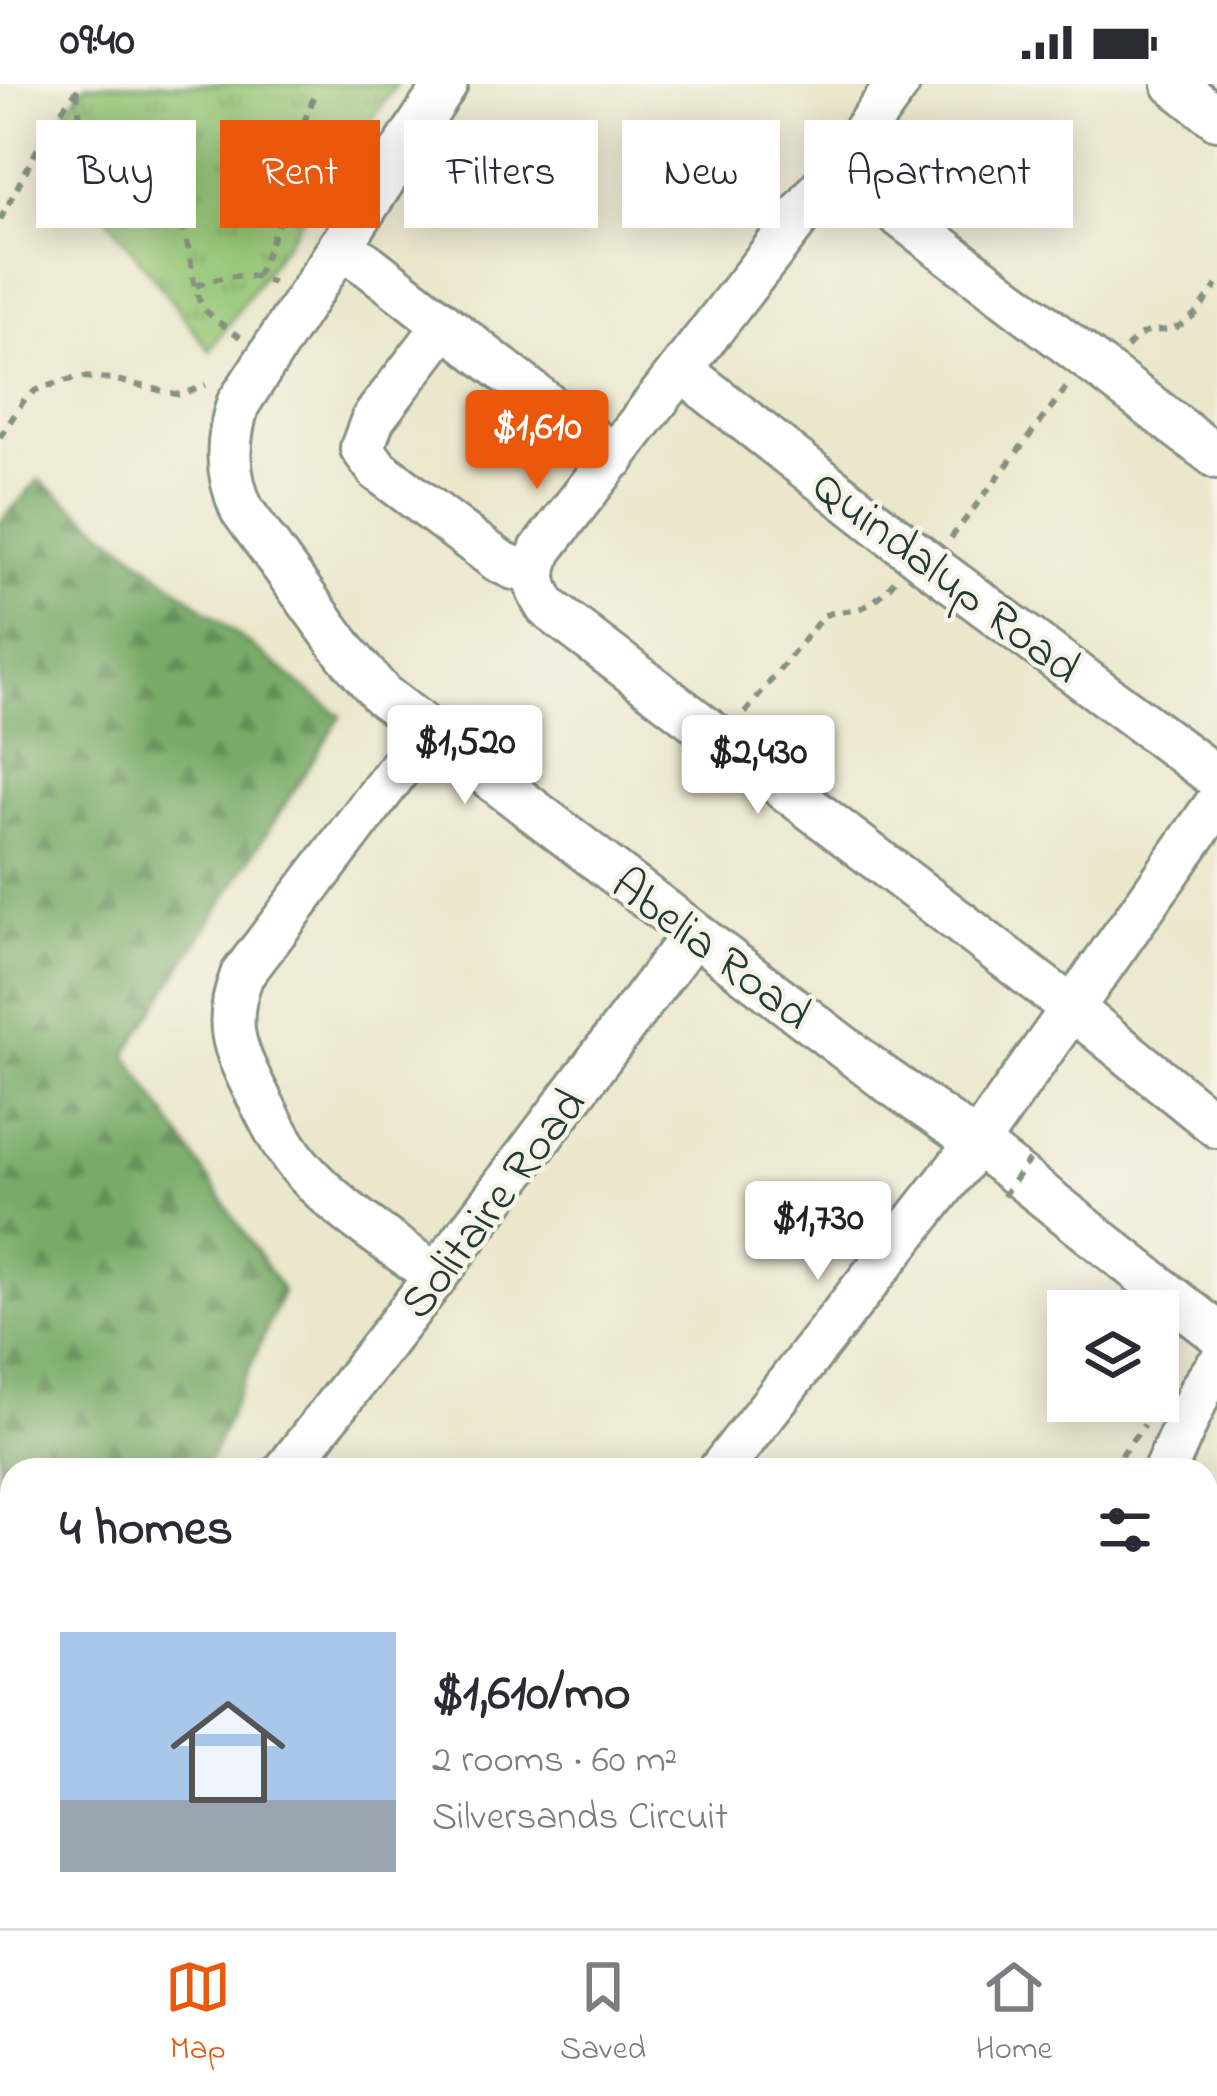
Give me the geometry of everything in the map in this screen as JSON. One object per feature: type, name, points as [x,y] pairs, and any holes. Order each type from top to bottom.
[{"type":"street","name":"Abelia Road","points":[[446,84],[306,268],[238,404],[228,446],[233,490],[242,510],[382,694],[884,1078],[977,1143],[1217,1333]]},
{"type":"street","points":[[872,120],[898,84]]},
{"type":"street","points":[[1174,84],[1217,118]]},
{"type":"street","points":[[804,210],[541,550],[533,570],[536,590],[547,607],[1073,1009],[1217,1126]]},
{"type":"street","points":[[915,228],[1217,457]]},
{"type":"street","points":[[306,268],[368,265],[615,458]]},
{"type":"street","points":[[444,326],[373,419],[362,448],[378,470],[499,561],[533,570]]},
{"type":"street","name":"Quindalup Road","points":[[680,370],[1217,778]]},
{"type":"street","points":[[428,730],[242,975],[231,1015],[239,1060],[298,1165],[338,1202],[436,1276]]},
{"type":"street","points":[[729,1458],[977,1143],[1217,802]]},
{"type":"street","name":"Solitaire Road","points":[[295,1458],[694,933]]},
{"type":"street","points":[[1170,1458],[1181,1430],[1212,1381]]},
{"type":"street","points":[[1145,1458],[1181,1430]]},
{"type":"path","points":[[0,220],[50,125],[79,88]]},
{"type":"path","points":[[79,88],[80,130],[95,165],[172,215],[186,236],[202,306],[241,338]]},
{"type":"path","points":[[257,276],[282,214],[288,157],[314,98]]},
{"type":"path","points":[[196,286],[229,276],[306,268]]},
{"type":"path","points":[[722,741],[815,623],[834,611],[859,610],[889,588],[923,559],[1097,368],[1141,333],[1184,324],[1217,285]]},
{"type":"path","points":[[0,437],[26,399],[37,390],[68,380],[94,376],[180,395],[217,376]]},
{"type":"path","points":[[1003,1196],[1029,1160]]},
{"type":"green space","points":[[86,84],[397,84],[372,120],[220,120],[220,228],[296,228],[210,351],[115,228],[196,228],[196,120],[59,120]]},
{"type":"green space","points":[[39,480],[341,716],[126,1054],[283,1292],[210,1458],[0,1458],[0,522]]}]
